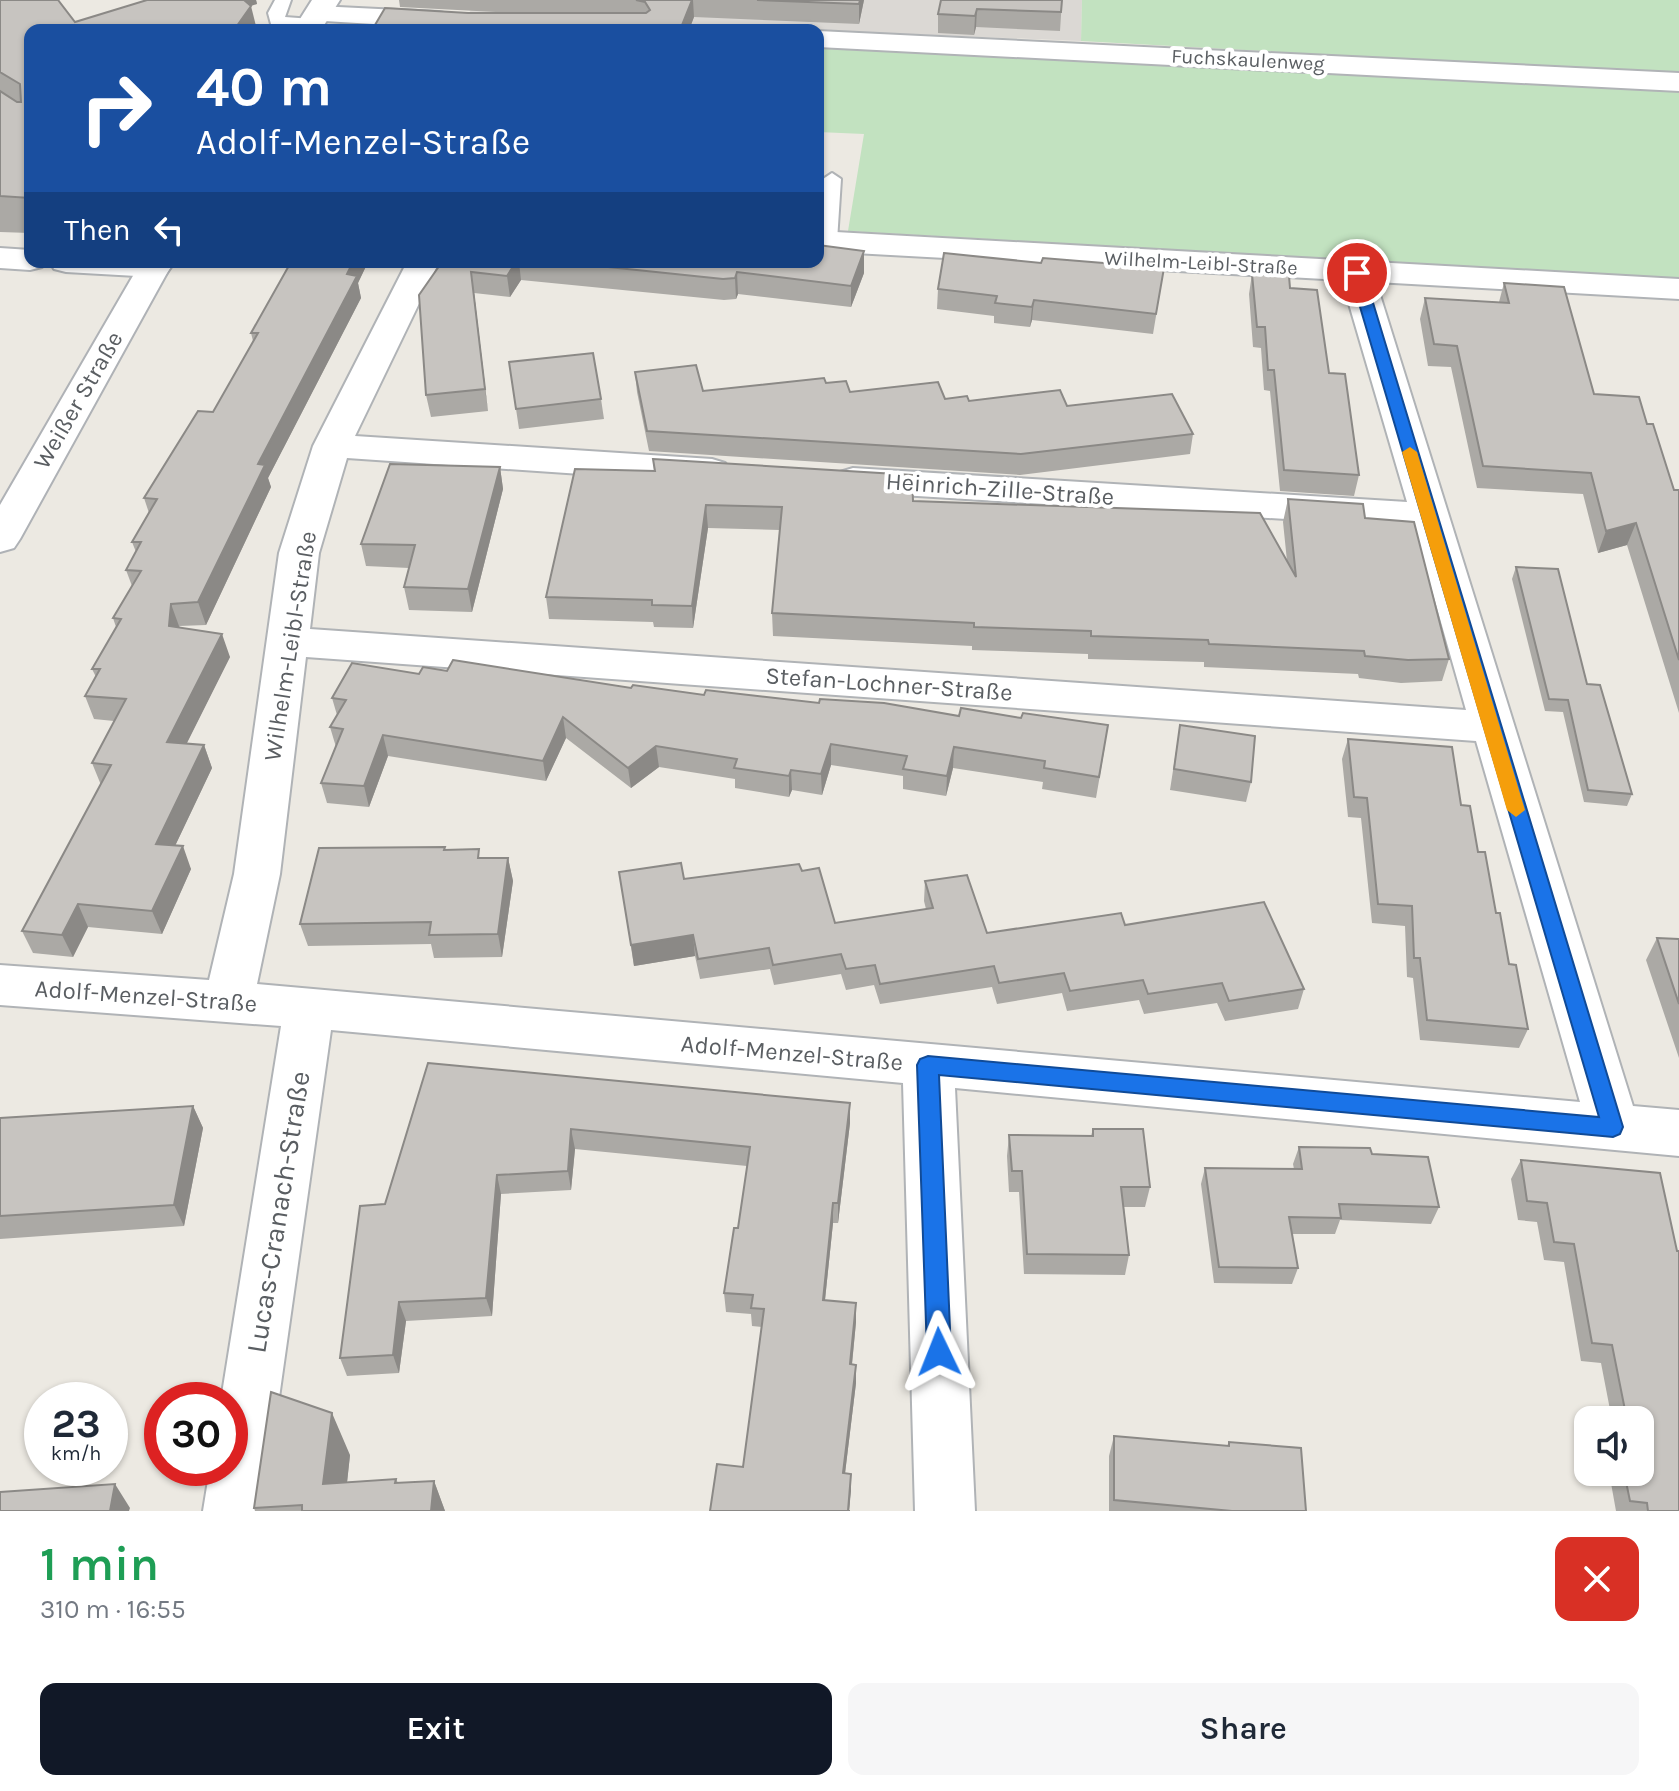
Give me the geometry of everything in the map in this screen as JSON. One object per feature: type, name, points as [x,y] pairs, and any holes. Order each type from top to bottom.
[{"type":"street","points":[[316,17],[460,21]]},
{"type":"street","name":"Fuchskaulenweg","points":[[824,39],[1679,82]]},
{"type":"street","name":"Wilhelm-Leibl-Straße","points":[[824,241],[1679,289]]},
{"type":"street","points":[[0,258],[24,260]]},
{"type":"street","name":"Weißer Straße","points":[[0,539],[154,268]]},
{"type":"street","name":"Wilhelm-Leibl-Straße","points":[[228,1003],[257,874],[299,553],[332,446],[420,268]]},
{"type":"street","points":[[1357,273],[1613,1127]]},
{"type":"street","points":[[332,446],[745,473]]},
{"type":"street","name":"Heinrich-Zille-Straße","points":[[824,478],[1429,516]]},
{"type":"street","name":"Stefan-Lochner-Straße","points":[[286,641],[1491,727]]},
{"type":"street","name":"Adolf-Menzel-Straße","points":[[0,985],[309,1008],[1679,1133]]},
{"type":"street","name":"Lucas-Cranach-Straße","points":[[233,1511],[309,1008]]},
{"type":"street","points":[[928,1065],[945,1511]]},
{"type":"lane","points":[[283,0],[276,13],[277,21],[316,17]]},
{"type":"lane","points":[[824,229],[832,179]]},
{"type":"shaded area","points":[[475,0],[1082,0],[1081,41],[824,31],[824,24],[664,24],[468,16]]},
{"type":"green space","points":[[1082,0],[1679,0],[1679,74],[1081,41]]},
{"type":"green space","points":[[824,47],[1679,90],[1679,279],[848,231],[864,134],[824,132]]},
{"type":"building","points":[[0,0],[58,0],[75,22],[147,0],[244,0],[251,6],[238,24],[24,24],[24,198],[0,196],[0,91],[21,102],[20,84],[0,72]]},
{"type":"building","points":[[636,0],[692,0],[682,24],[376,24],[385,8],[468,13],[646,13],[650,10],[645,2]]},
{"type":"building","points":[[757,0],[860,0],[859,4]]},
{"type":"building","points":[[941,0],[1062,0],[1061,12],[977,9],[975,16],[938,14]]},
{"type":"building","points":[[824,246],[864,251],[851,286],[737,272],[735,278],[618,268],[824,268]]},
{"type":"building","points":[[944,253],[1041,263],[1043,258],[1164,268],[1156,314],[1034,300],[1032,307],[995,303],[997,296],[938,289]]},
{"type":"building","points":[[288,268],[350,268],[347,274],[357,276],[258,464],[265,465],[198,602],[171,604],[169,626],[222,634],[167,742],[204,745],[156,844],[183,846],[152,911],[78,904],[62,935],[22,931],[111,765],[92,763],[126,699],[85,696],[100,669],[92,669],[121,619],[113,618],[141,571],[126,570],[141,542],[132,542],[157,499],[144,498],[198,411],[213,412],[258,333],[251,333]]},
{"type":"building","points":[[438,268],[512,268],[507,276],[471,272],[485,389],[426,395],[419,295]]},
{"type":"building","points":[[1252,274],[1289,276],[1290,288],[1317,290],[1329,373],[1345,374],[1359,475],[1284,470],[1274,370],[1268,370],[1265,327],[1257,327]]},
{"type":"building","points":[[1504,283],[1564,287],[1594,394],[1639,397],[1647,424],[1653,424],[1674,490],[1679,490],[1679,660],[1636,523],[1606,531],[1591,473],[1483,466],[1457,346],[1434,344],[1425,298],[1509,303]]},
{"type":"building","points":[[593,353],[601,399],[516,409],[509,362]]},
{"type":"building","points":[[696,365],[703,391],[824,378],[826,383],[846,381],[850,392],[938,382],[945,399],[967,396],[969,401],[1060,390],[1067,406],[1172,394],[1193,434],[1021,454],[647,431],[635,372]]},
{"type":"building","points":[[653,459],[912,475],[913,501],[1260,513],[1296,577],[1288,499],[1363,504],[1365,518],[1414,522],[1449,659],[1408,660],[1365,656],[1364,651],[1209,644],[1208,640],[1091,636],[1091,631],[974,627],[974,623],[772,613],[782,507],[706,505],[692,606],[652,605],[652,600],[546,597],[575,469],[655,471]]},
{"type":"building","points":[[390,464],[500,467],[468,589],[404,587],[415,545],[361,544]]},
{"type":"building","points":[[1516,567],[1558,569],[1587,684],[1600,685],[1632,794],[1588,790],[1568,700],[1549,699]]},
{"type":"building","points":[[453,660],[631,688],[633,685],[704,695],[706,690],[819,703],[820,699],[884,703],[959,716],[961,708],[1021,718],[1023,713],[1108,725],[1099,777],[1044,768],[1045,761],[954,747],[947,776],[903,769],[907,756],[831,744],[821,774],[791,770],[789,776],[734,768],[737,759],[656,746],[628,768],[563,717],[543,761],[383,735],[364,786],[321,783],[343,729],[330,727],[346,700],[332,698],[352,663],[419,674],[423,667],[447,671]]},
{"type":"building","points":[[1180,725],[1255,736],[1251,782],[1174,769]]},
{"type":"building","points":[[1348,739],[1452,747],[1461,805],[1470,806],[1478,852],[1485,852],[1496,913],[1500,913],[1509,964],[1516,965],[1528,1029],[1427,1020],[1420,958],[1414,958],[1412,906],[1378,904],[1367,798],[1354,797]]},
{"type":"building","points":[[445,847],[444,850],[479,849],[478,858],[508,858],[498,934],[429,935],[431,922],[300,924],[319,848]]},
{"type":"building","points":[[681,863],[684,879],[799,864],[802,871],[819,868],[835,923],[933,908],[925,881],[967,875],[987,933],[1121,913],[1125,925],[1264,902],[1304,989],[1229,1001],[1222,983],[1148,994],[1143,980],[1070,991],[1064,973],[999,983],[994,966],[880,984],[875,965],[846,969],[841,954],[773,965],[769,948],[698,959],[693,935],[631,945],[619,872]]},
{"type":"building","points":[[1657,938],[1679,939],[1679,1004]]},
{"type":"building","points":[[428,1063],[850,1103],[838,1203],[833,1203],[823,1300],[856,1303],[850,1364],[856,1365],[843,1473],[851,1474],[848,1511],[710,1511],[717,1464],[743,1467],[764,1309],[751,1308],[753,1295],[724,1293],[750,1147],[571,1129],[568,1171],[497,1175],[486,1298],[399,1302],[393,1355],[340,1358],[360,1206],[385,1204]]},
{"type":"building","points":[[193,1106],[174,1205],[0,1216],[0,1118]]},
{"type":"building","points":[[1093,1129],[1143,1129],[1150,1187],[1121,1187],[1129,1255],[1027,1254],[1022,1171],[1012,1171],[1009,1135],[1093,1136]]},
{"type":"building","points":[[1299,1147],[1370,1148],[1372,1154],[1428,1157],[1439,1207],[1339,1204],[1341,1218],[1289,1217],[1298,1268],[1219,1267],[1205,1168],[1302,1169]]},
{"type":"building","points":[[1521,1160],[1660,1173],[1679,1251],[1679,1511],[1648,1511],[1647,1503],[1630,1501],[1627,1486],[1654,1486],[1654,1406],[1624,1406],[1612,1345],[1592,1343],[1574,1244],[1554,1242],[1547,1203],[1527,1201]]},
{"type":"building","points":[[271,1392],[332,1413],[323,1484],[396,1479],[395,1483],[434,1481],[431,1511],[302,1511],[302,1505],[254,1508]]},
{"type":"building","points":[[1114,1436],[1229,1446],[1229,1442],[1301,1448],[1306,1511],[1232,1511],[1114,1500]]},
{"type":"building","points":[[115,1486],[110,1511],[0,1511],[0,1492]]},
{"type":"slow traffic","points":[[1410,452],[1516,810]]},
{"type":"route","points":[[939,1352],[928,1065],[1613,1127],[1357,273]]}]
